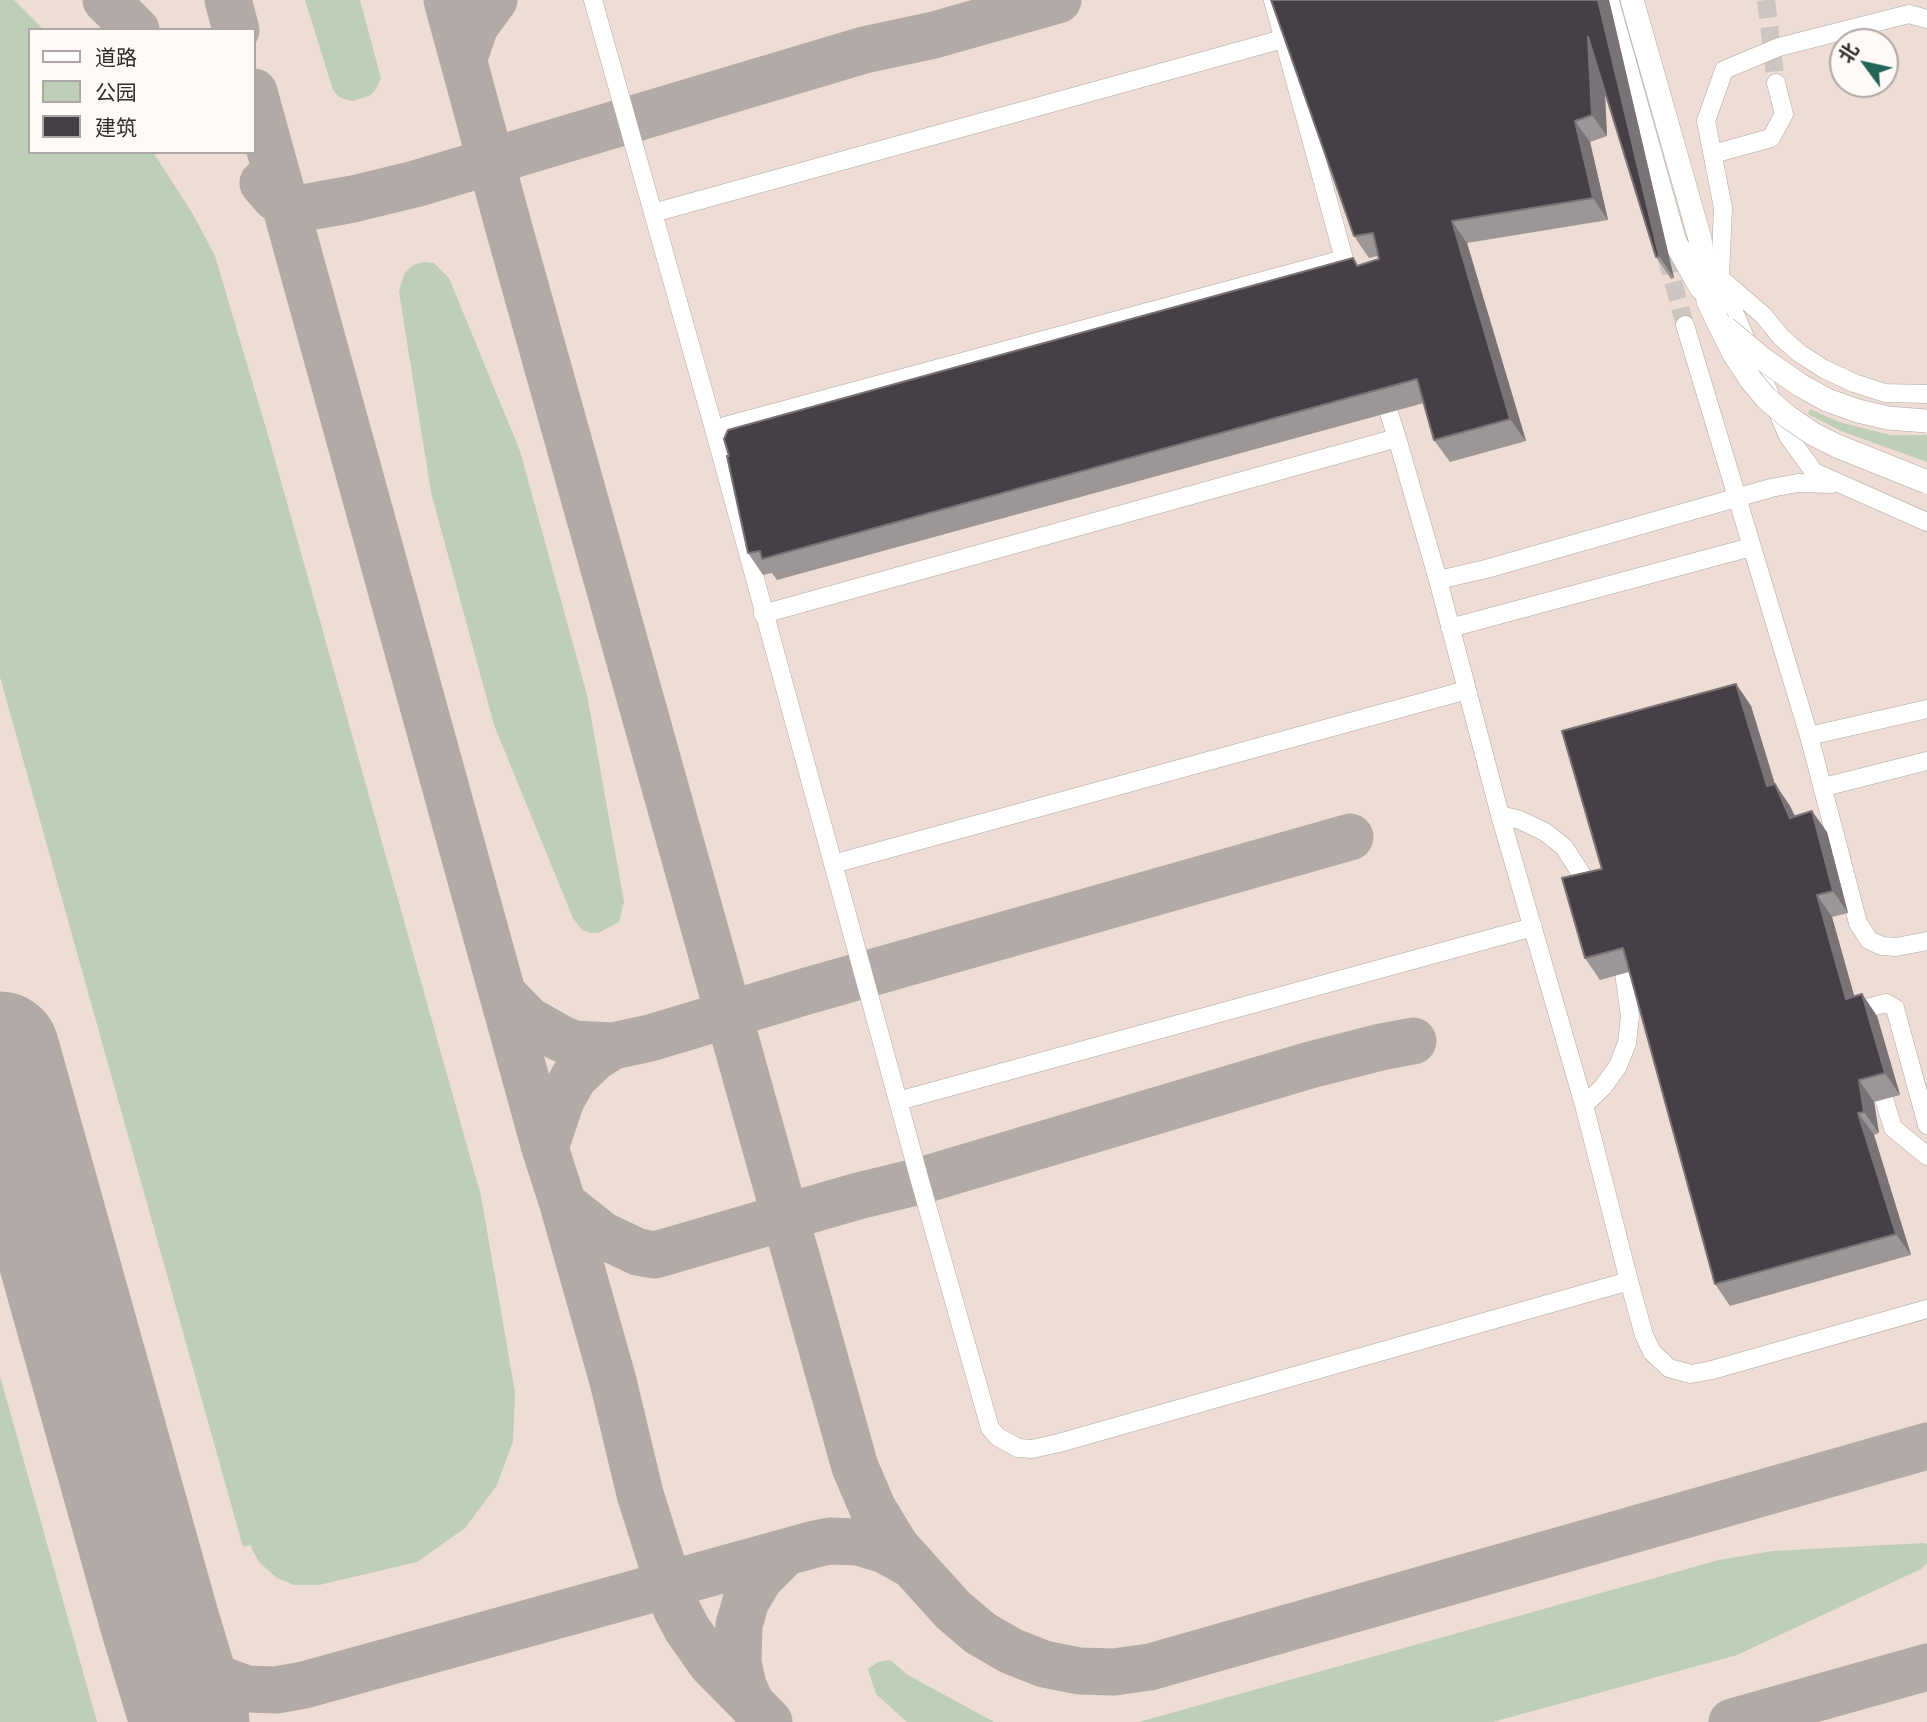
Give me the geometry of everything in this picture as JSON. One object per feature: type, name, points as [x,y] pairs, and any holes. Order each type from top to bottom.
[{"type":"main road","points":[[1607,0],[1675,242],[1751,380],[1766,398],[1813,434],[1927,482]]},
{"type":"main road","points":[[1632,0],[1700,239],[1712,310],[1764,360],[1826,400],[1888,418],[1927,421]]},
{"type":"street","points":[[593,0],[990,1428],[998,1437],[1018,1448],[1032,1449],[1059,1443],[1629,1281]]},
{"type":"street","points":[[714,429],[1346,265],[1273,0]]},
{"type":"street","points":[[1638,0],[1720,278],[1788,436],[1814,472],[1927,522]]},
{"type":"street","points":[[1720,278],[1723,208],[1706,121],[1724,70],[1779,47],[1909,14],[1927,19]]},
{"type":"street","points":[[653,213],[1283,39]]},
{"type":"street","points":[[1713,154],[1771,138],[1784,114],[1776,83]]},
{"type":"street","points":[[1720,278],[1763,315],[1799,353],[1844,379],[1885,393],[1927,394]]},
{"type":"street","points":[[1685,325],[1824,787],[1858,923],[1869,940],[1882,946],[1896,947],[1927,941]]},
{"type":"street","points":[[1389,413],[1438,580],[1500,815],[1584,1105],[1644,1335],[1652,1352],[1669,1368],[1691,1374],[1927,1309]]},
{"type":"street","points":[[764,614],[1397,438]]},
{"type":"street","points":[[1438,580],[1486,569],[1737,497],[1798,483],[1827,483],[1849,489]]},
{"type":"street","points":[[1450,628],[1751,547]]},
{"type":"street","points":[[832,864],[1467,690]]},
{"type":"street","points":[[1809,736],[1927,709]]},
{"type":"street","points":[[1824,787],[1927,761]]},
{"type":"street","points":[[1500,815],[1520,820],[1545,832],[1564,847],[1595,896]]},
{"type":"street","points":[[898,1101],[1533,928]]},
{"type":"street","points":[[1584,1105],[1603,1087],[1618,1066],[1627,1042],[1630,1016],[1624,973]]},
{"type":"street","points":[[1864,1020],[1871,1007],[1886,1003],[1895,1008],[1927,1125]]},
{"type":"street","points":[[1884,1099],[1893,1128],[1927,1156]]},
{"type":"shaded area","points":[[0,0],[1927,0],[1927,1722],[0,1722]]},
{"type":"green space","points":[[0,0],[14,0],[42,28],[28,28],[28,154],[154,154],[194,216],[215,256],[268,435],[481,1196],[515,1392],[513,1441],[497,1485],[465,1528],[417,1562],[319,1585],[294,1585],[277,1578],[259,1562],[250,1545],[243,1547],[0,677]]},
{"type":"green space","points":[[305,0],[360,0],[381,78],[375,91],[369,96],[352,101],[339,97],[333,90]]},
{"type":"green space","points":[[434,263],[449,278],[520,451],[587,695],[624,902],[619,922],[598,933],[582,930],[573,918],[494,725],[431,492],[399,292],[404,274],[413,265]]},
{"type":"green space","points":[[1810,409],[1839,422],[1890,435],[1927,435],[1927,462],[1841,431],[1808,414]]},
{"type":"green space","points":[[0,1376],[97,1722],[0,1722]]},
{"type":"green space","points":[[1927,1544],[1927,1563],[1921,1569],[1737,1655],[1493,1722],[1139,1722],[1719,1560],[1773,1551]]},
{"type":"green space","points":[[890,1660],[908,1675],[994,1722],[907,1722],[876,1694],[868,1669],[878,1662]]},
{"type":"building","points":[[1271,0],[1598,0],[1659,256],[1656,257],[1588,37],[1592,115],[1575,121],[1593,198],[1452,221],[1510,419],[1434,440],[1417,379],[762,559],[760,551],[748,553],[724,439],[728,430],[1353,258],[1357,266],[1379,259],[1373,233],[1354,236]]},
{"type":"building","points":[[1736,684],[1767,786],[1775,784],[1790,818],[1812,811],[1833,891],[1817,895],[1846,999],[1862,994],[1885,1073],[1859,1080],[1864,1112],[1858,1113],[1896,1234],[1715,1284],[1623,948],[1585,958],[1562,878],[1602,869],[1562,731]]},
{"type":"taxiway","points":[[106,0],[134,28]]},
{"type":"taxiway","points":[[228,0],[235,28]]},
{"type":"taxiway","points":[[447,0],[855,1467],[873,1509],[896,1547],[953,1610],[980,1633],[1011,1651],[1044,1664],[1079,1671],[1114,1672],[1150,1667],[1927,1446]]},
{"type":"taxiway","points":[[464,58],[475,26],[494,0]]},
{"type":"taxiway","points":[[263,183],[275,197],[303,208],[353,199],[415,184],[864,50],[934,35],[1058,0]]},
{"type":"taxiway","points":[[256,99],[545,1148],[613,1381],[640,1494],[676,1608],[711,1663],[769,1722]]},
{"type":"taxiway","points":[[504,995],[528,1020],[558,1037],[573,1044],[613,1046],[650,1038],[1350,837]]},
{"type":"taxiway","points":[[563,1204],[602,1235],[638,1252],[655,1255],[858,1196],[920,1181],[1310,1065],[1413,1041]]},
{"type":"taxiway","points":[[545,1148],[561,1100],[574,1077],[594,1058],[613,1046]]},
{"type":"taxiway","points":[[160,1623],[180,1650],[217,1678],[247,1689],[276,1690],[304,1685],[830,1541],[858,1542],[885,1550],[910,1564]]},
{"type":"taxiway","points":[[752,1705],[743,1686],[738,1662],[739,1625],[746,1601],[759,1579],[785,1553]]},
{"type":"taxiway","points":[[1732,1722],[1927,1667]]},
{"type":"runway","points":[[0,1051],[190,1722]]},
{"type":"tunnel","points":[[1766,0],[1776,83]]},
{"type":"tunnel","points":[[1666,256],[1685,325]]}]
